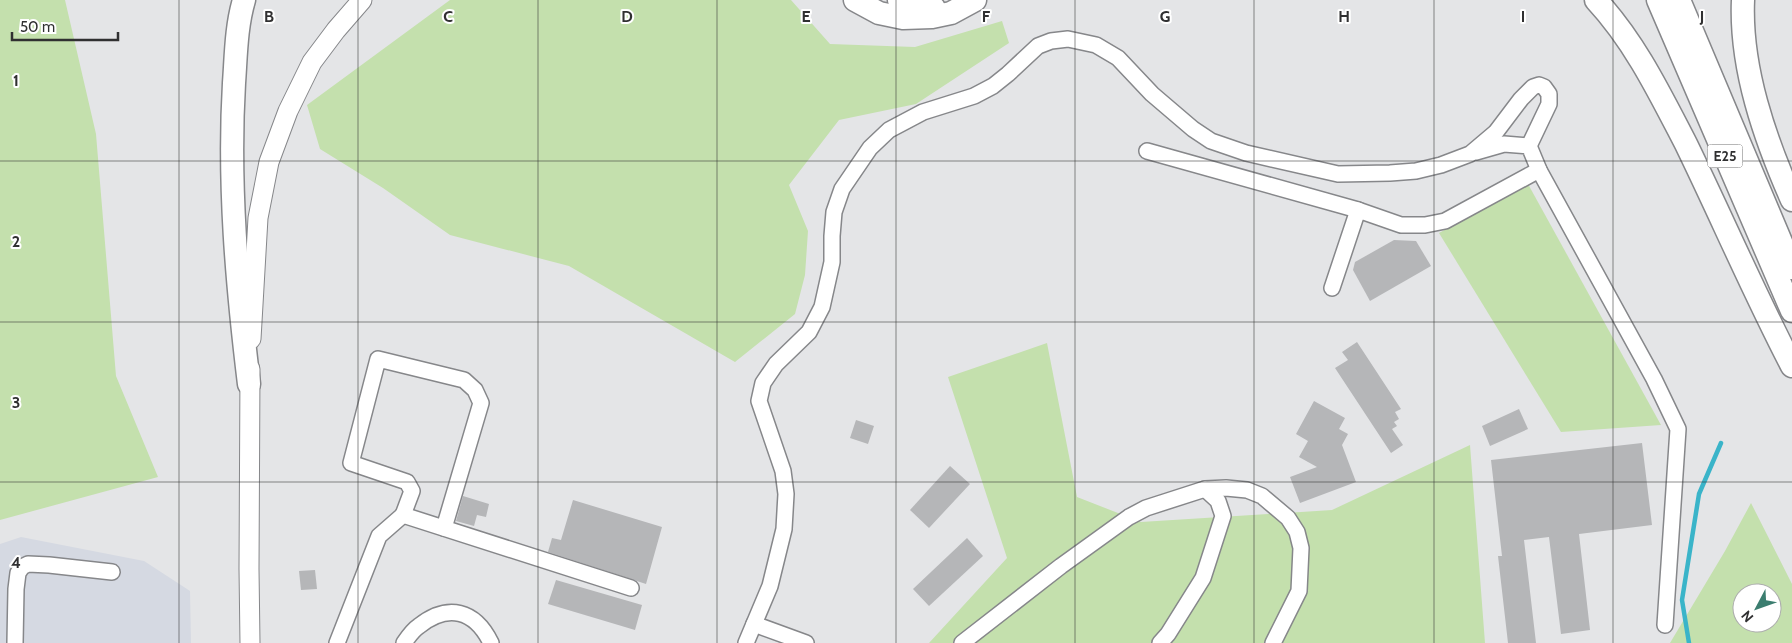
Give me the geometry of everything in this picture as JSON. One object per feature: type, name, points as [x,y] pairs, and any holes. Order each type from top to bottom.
[{"type":"highway","points":[[244,0],[237,41],[232,123],[235,245],[249,384]]},
{"type":"highway","points":[[855,0],[879,13],[903,18],[932,17],[952,13],[975,0]]},
{"type":"highway","points":[[900,0],[908,4],[952,13]]},
{"type":"highway","points":[[1596,0],[1633,47],[1652,79],[1721,216],[1766,316],[1792,366]]},
{"type":"highway","name":"E25","points":[[1658,0],[1792,311]]},
{"type":"highway","name":"E25","points":[[1679,0],[1792,268]]},
{"type":"highway","points":[[1743,0],[1748,60],[1761,123],[1792,200]]},
{"type":"main road","points":[[250,643],[249,384],[258,218],[269,162],[288,111],[312,62],[362,0]]},
{"type":"street","points":[[746,643],[770,586],[784,529],[786,494],[783,471],[759,401],[762,383],[776,364],[809,332],[822,307],[832,262],[834,212],[842,189],[870,148],[889,130],[923,112],[974,96],[1008,74],[1038,46],[1068,38],[1096,45],[1118,58],[1152,94],[1193,129],[1211,141],[1246,153],[1338,174],[1390,173],[1416,171],[1441,165],[1504,144],[1528,146]]},
{"type":"street","points":[[1470,154],[1496,132],[1521,99],[1533,87],[1544,87],[1549,94],[1549,104],[1528,146]]},
{"type":"street","points":[[1528,146],[1539,170],[1654,379],[1678,429],[1665,625]]},
{"type":"street","points":[[1147,151],[1358,210],[1401,224],[1425,225],[1445,221],[1539,170]]},
{"type":"street","points":[[1332,288],[1358,210]]},
{"type":"street","points":[[337,643],[379,536],[403,515],[412,491],[407,482],[351,463],[378,359],[464,380],[476,390],[481,403],[444,528]]},
{"type":"street","points":[[962,643],[1061,566],[1129,517],[1146,508],[1205,489],[1247,490],[1262,496],[1288,518],[1297,532],[1301,548],[1299,590],[1273,643]]},
{"type":"street","points":[[1160,643],[1168,634],[1203,578],[1223,516],[1218,501],[1205,489]]},
{"type":"street","points":[[403,515],[631,588]]},
{"type":"street","points":[[15,643],[16,589],[18,573],[22,567],[28,564],[49,565],[112,572]]},
{"type":"street","points":[[404,643],[418,626],[441,612],[464,613],[473,618],[491,643]]},
{"type":"street","points":[[754,624],[806,643]]},
{"type":"shaded area","points":[[21,537],[144,561],[190,591],[191,643],[0,643],[0,544]]},
{"type":"green space","points":[[0,0],[65,0],[96,134],[116,376],[158,477],[0,520]]},
{"type":"green space","points":[[450,0],[791,0],[830,44],[915,47],[1002,21],[1009,43],[916,104],[839,120],[789,185],[808,231],[805,275],[795,314],[735,362],[569,266],[450,235],[383,188],[320,149],[307,105]]},
{"type":"green space","points":[[1528,184],[1661,425],[1561,432],[1439,233]]},
{"type":"green space","points":[[1047,343],[1077,497],[1141,522],[1332,510],[1470,445],[1485,643],[929,643],[1007,558],[948,377]]},
{"type":"green space","points":[[1751,503],[1792,584],[1792,643],[1670,643],[1725,551]]},
{"type":"building","points":[[1394,240],[1416,241],[1431,266],[1370,301],[1353,270],[1355,262]]},
{"type":"building","points":[[1357,342],[1401,409],[1395,412],[1399,419],[1394,422],[1397,426],[1392,429],[1403,445],[1391,453],[1335,368],[1348,360],[1342,352]]},
{"type":"building","points":[[1314,401],[1345,418],[1339,429],[1348,434],[1342,445],[1356,482],[1300,503],[1290,477],[1317,467],[1299,457],[1308,441],[1296,434]]},
{"type":"building","points":[[1519,409],[1528,429],[1490,446],[1482,426]]},
{"type":"building","points":[[856,420],[874,426],[868,444],[850,438]]},
{"type":"building","points":[[1642,443],[1652,525],[1579,534],[1590,630],[1561,634],[1549,537],[1524,540],[1536,643],[1508,643],[1498,556],[1502,556],[1491,460]]},
{"type":"building","points":[[950,466],[970,484],[929,528],[910,510]]},
{"type":"building","points":[[463,496],[489,504],[486,517],[477,515],[474,526],[456,521]]},
{"type":"building","points":[[573,500],[662,527],[646,584],[548,552],[552,538],[561,540]]},
{"type":"building","points":[[967,538],[983,556],[929,606],[913,589]]},
{"type":"building","points":[[315,570],[317,589],[301,590],[299,571]]},
{"type":"building","points":[[556,580],[642,605],[635,630],[548,604]]},
{"type":"waterway","points":[[1689,643],[1682,600],[1699,494],[1721,443]]}]
